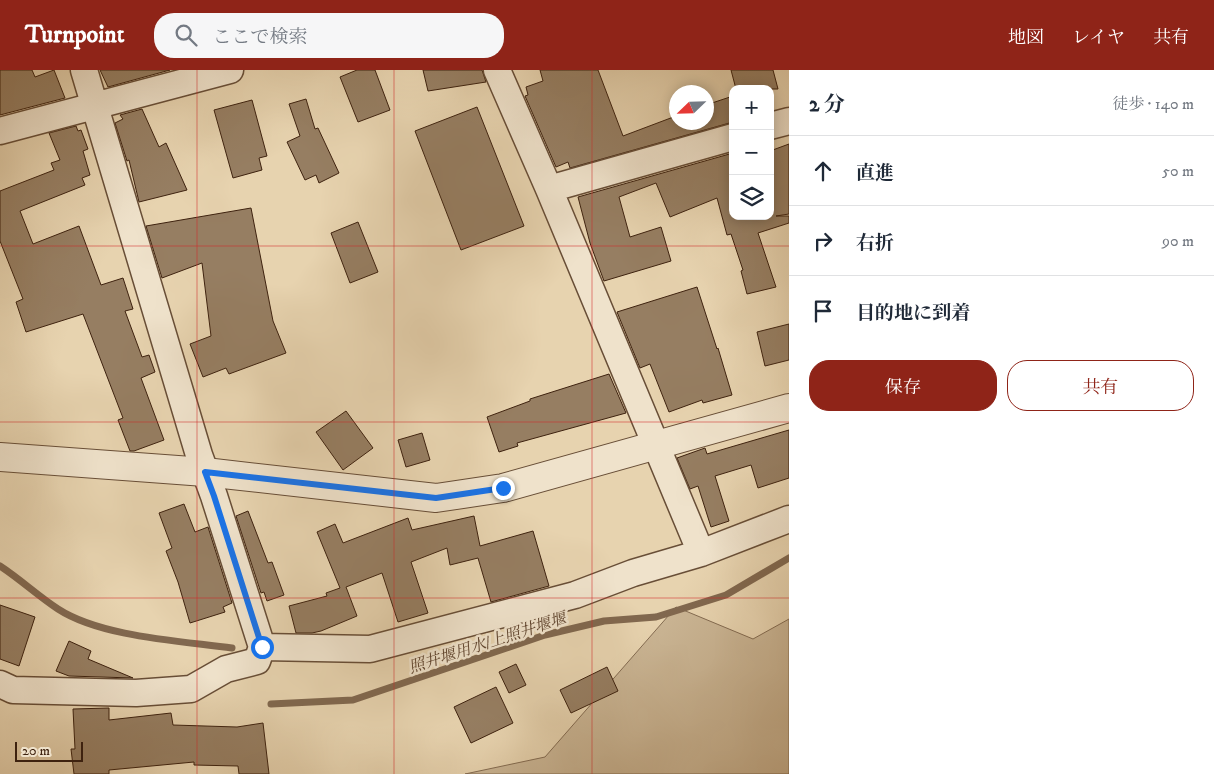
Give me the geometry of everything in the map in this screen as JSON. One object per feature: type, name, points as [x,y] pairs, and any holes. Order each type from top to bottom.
[{"type":"street","points":[[0,684],[13,690],[136,693],[191,689],[226,669],[257,661],[262,647],[205,472],[84,70]]},
{"type":"street","points":[[0,131],[230,70]]},
{"type":"street","points":[[497,70],[549,189],[701,553]]},
{"type":"street","points":[[774,125],[789,120]]},
{"type":"street","points":[[549,189],[729,137]]},
{"type":"street","points":[[0,456],[205,472],[436,498],[503,488],[789,408]]},
{"type":"street","points":[[262,647],[370,649],[575,595],[634,573],[701,553],[789,519]]},
{"type":"shaded area","points":[[676,607],[753,639],[789,619],[789,774],[465,774],[545,757]]},
{"type":"building","points":[[0,70],[32,70],[35,77],[54,70],[65,98],[0,115]]},
{"type":"building","points":[[100,70],[170,70],[108,87]]},
{"type":"building","points":[[357,70],[375,70],[390,110],[358,122],[340,77]]},
{"type":"building","points":[[423,70],[482,70],[486,82],[428,91]]},
{"type":"building","points":[[540,70],[598,70],[623,136],[669,119],[669,130],[705,130],[570,168],[568,162],[556,167],[525,96],[528,95],[526,87],[543,81]]},
{"type":"building","points":[[731,70],[773,70],[778,89],[774,89],[774,85],[735,85]]},
{"type":"building","points":[[729,97],[729,123],[714,127],[714,102]]},
{"type":"building","points":[[306,99],[315,129],[318,128],[339,173],[319,183],[316,175],[305,180],[287,142],[300,136],[289,104]]},
{"type":"building","points":[[252,100],[267,156],[259,158],[262,170],[233,178],[214,110]]},
{"type":"building","points":[[477,107],[524,226],[461,250],[415,131]]},
{"type":"building","points":[[142,109],[159,147],[166,143],[187,190],[139,202],[129,160],[127,161],[115,123],[123,119],[120,115]]},
{"type":"building","points":[[76,126],[78,131],[81,130],[88,149],[83,151],[90,175],[82,178],[85,185],[20,211],[33,244],[79,226],[101,285],[123,278],[133,309],[125,311],[142,357],[149,355],[155,372],[141,378],[164,440],[134,451],[130,451],[118,420],[123,418],[83,314],[26,332],[16,302],[23,299],[0,241],[0,191],[54,170],[51,163],[60,160],[49,133]]},
{"type":"building","points":[[789,144],[789,214],[776,216],[789,216],[789,223],[758,233],[776,287],[747,294],[741,271],[743,270],[731,234],[727,235],[717,198],[670,217],[656,183],[619,197],[630,237],[661,227],[671,261],[604,281],[590,243],[578,197],[729,154],[729,220],[774,220],[774,150]]},
{"type":"building","points":[[251,208],[273,321],[286,353],[229,374],[226,368],[203,377],[190,344],[211,336],[202,263],[162,278],[146,226]]},
{"type":"building","points":[[358,222],[378,272],[350,283],[331,233]]},
{"type":"building","points":[[697,287],[732,395],[703,403],[702,400],[669,412],[650,364],[640,368],[617,312]]},
{"type":"building","points":[[789,324],[789,360],[765,366],[757,332]]},
{"type":"building","points":[[609,374],[626,413],[517,443],[518,446],[499,452],[487,417],[530,401],[530,399]]},
{"type":"building","points":[[346,411],[373,448],[343,470],[316,432]]},
{"type":"building","points":[[789,430],[789,478],[758,488],[751,465],[715,476],[729,521],[711,527],[698,486],[690,489],[677,458],[705,448],[707,454]]},
{"type":"building","points":[[422,433],[430,460],[406,467],[398,440]]},
{"type":"building","points":[[184,504],[195,532],[208,527],[232,603],[223,607],[225,612],[190,623],[178,582],[166,551],[172,548],[159,513]]},
{"type":"building","points":[[248,511],[268,563],[272,562],[284,595],[267,601],[264,592],[261,593],[236,516]]},
{"type":"building","points":[[474,516],[480,546],[533,531],[549,586],[491,602],[478,558],[450,565],[447,548],[411,562],[428,613],[398,622],[382,573],[346,587],[357,616],[321,631],[296,633],[289,606],[327,596],[326,593],[340,588],[317,532],[335,524],[343,543],[408,518],[412,530]]},
{"type":"building","points":[[0,605],[35,617],[19,666],[0,659]]},
{"type":"building","points":[[69,641],[91,651],[88,659],[133,678],[69,676],[56,671]]},
{"type":"building","points":[[516,664],[526,685],[509,693],[499,672]]},
{"type":"building","points":[[607,667],[618,691],[571,713],[560,690]]},
{"type":"building","points":[[496,687],[513,723],[471,743],[454,707]]},
{"type":"building","points":[[109,708],[109,720],[171,713],[173,725],[237,727],[263,723],[269,774],[239,774],[238,766],[194,765],[194,762],[109,770],[109,774],[74,774],[71,749],[75,749],[73,709]]},
{"type":"waterway","name":"照井堰用水/上照井堰堰","points":[[271,704],[353,700],[545,635],[604,621],[656,617],[726,595],[789,558]]},
{"type":"waterway","name":"照井堰用水/上照井堰堰","points":[[0,566],[58,609],[96,626],[166,640],[232,648]]},
{"type":"route","points":[[262,647],[205,472],[436,498],[503,488]]}]
